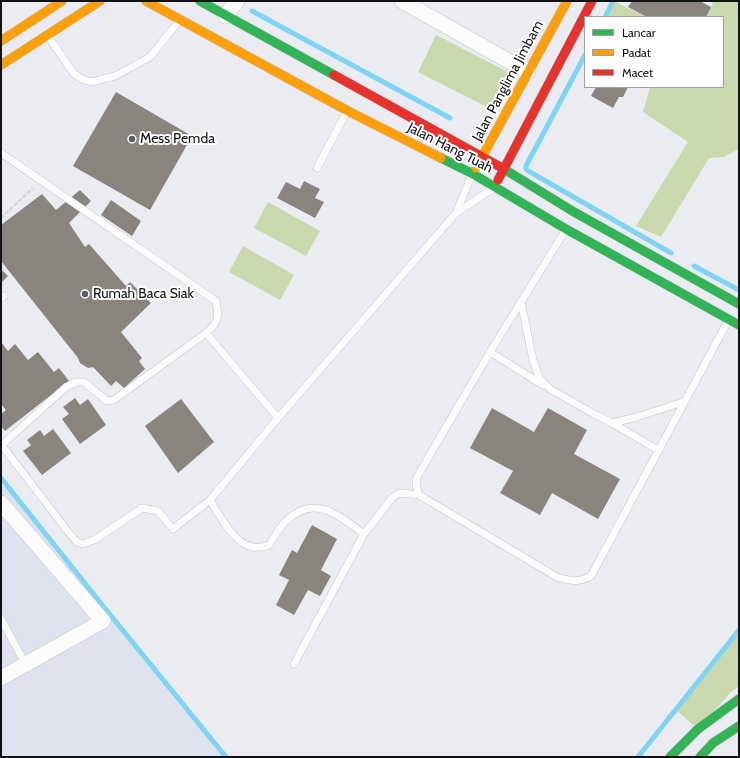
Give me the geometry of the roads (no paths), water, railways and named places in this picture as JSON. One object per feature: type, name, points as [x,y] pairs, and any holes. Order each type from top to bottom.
[{"type":"main road","points":[[46,12],[50,1]]},
{"type":"main road","points":[[1,40],[62,1]]},
{"type":"main road","points":[[1,65],[100,1]]},
{"type":"main road","name":"Jalan Hang Tuah","points":[[146,1],[348,111],[495,186],[570,220],[735,310],[739,326]]},
{"type":"main road","name":"Jalan Hang Tuah","points":[[200,1],[504,169],[570,220],[735,310]]},
{"type":"main road","name":"Jalan Panglima Jimbam","points":[[473,174],[567,1]]},
{"type":"main road","points":[[584,16],[592,1]]},
{"type":"main road","points":[[495,186],[584,16]]},
{"type":"main road","points":[[670,757],[698,729],[739,699]]},
{"type":"main road","points":[[700,757],[713,743],[739,726]]},
{"type":"street","points":[[225,16],[237,1]]},
{"type":"street","points":[[402,1],[528,72]]},
{"type":"street","points":[[1,503],[103,621],[1,678]]},
{"type":"lane","points":[[48,36],[74,74],[91,82],[115,76],[150,57],[180,19]]},
{"type":"lane","points":[[317,168],[348,111]]},
{"type":"lane","points":[[1,153],[216,301],[219,314],[215,325],[206,333],[114,400],[110,401],[103,398],[84,382],[76,382],[66,387],[2,445],[69,533],[77,542],[82,544],[96,539],[142,508],[158,511],[173,529],[210,500],[278,418],[456,213],[495,186]]},
{"type":"lane","points":[[456,213],[473,174]]},
{"type":"lane","points":[[419,495],[416,485],[417,477],[490,352],[570,220]]},
{"type":"lane","points":[[521,302],[533,360],[539,377],[550,389]]},
{"type":"lane","points":[[294,664],[364,534],[392,498],[399,493],[419,495],[557,577],[570,581],[578,581],[591,576],[683,402],[735,310]]},
{"type":"lane","points":[[206,333],[278,418]]},
{"type":"lane","points":[[490,352],[550,389],[594,414],[612,422],[658,450]]},
{"type":"lane","points":[[612,422],[637,417],[683,402]]},
{"type":"lane","points":[[210,500],[228,528],[242,543],[252,547],[268,546],[285,521],[300,510],[311,508],[325,509],[344,519],[364,534]]},
{"type":"lane","points":[[1,619],[26,665]]},
{"type":"waterway","points":[[606,16],[613,1]]},
{"type":"waterway","points":[[252,11],[450,118]]},
{"type":"waterway","points":[[584,57],[526,166],[526,169],[671,253]]},
{"type":"waterway","points":[[694,266],[739,290]]},
{"type":"waterway","points":[[1,478],[226,757]]},
{"type":"waterway","points":[[638,757],[739,630]]},
{"type":"place","name":"Mess Pemda","points":[[132,139]]},
{"type":"place","name":"Rumah Baca Siak","points":[[85,294]]}]
